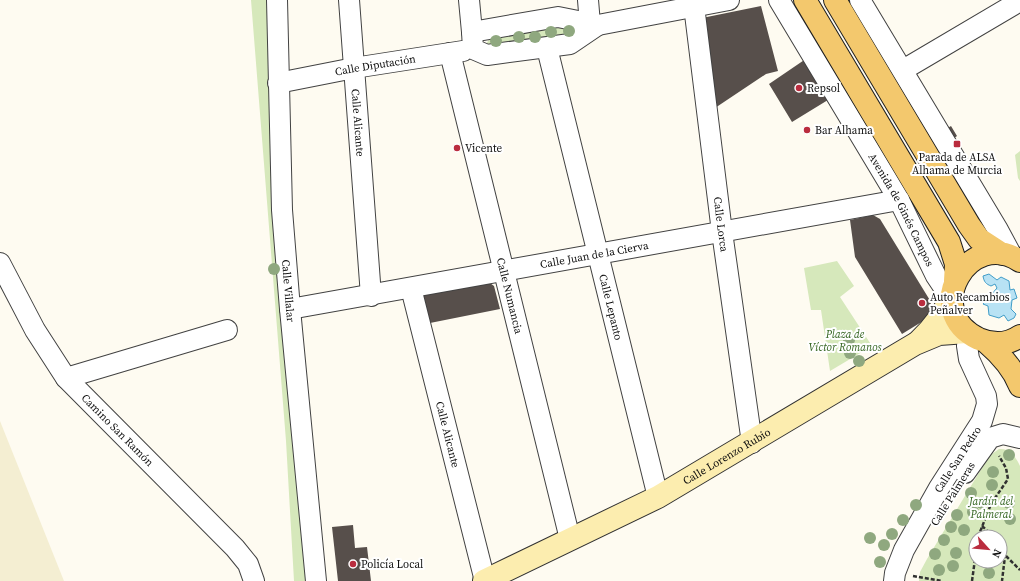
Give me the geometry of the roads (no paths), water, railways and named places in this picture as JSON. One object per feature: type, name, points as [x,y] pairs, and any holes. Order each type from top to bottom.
[{"type":"main road","name":"Avenida de Ginés Campos","points":[[805,0],[949,242],[956,264],[954,288]]},
{"type":"main road","points":[[835,0],[979,239],[1011,257]]},
{"type":"main road","points":[[915,344],[934,327],[946,308],[963,269],[974,260],[987,254],[1011,257]]},
{"type":"main road","points":[[954,288],[953,309],[958,322],[974,336],[999,353],[1016,375],[1020,386]]},
{"type":"main road","name":"Calle Lorenzo Rubio","points":[[484,581],[658,497],[752,443],[915,344],[939,334],[974,336]]},
{"type":"main road","points":[[974,336],[1005,342],[1020,336]]},
{"type":"street","name":"Calle Villalar","points":[[277,0],[282,210],[316,581]]},
{"type":"street","name":"Calle Alicante","points":[[349,0],[371,296]]},
{"type":"street","points":[[469,0],[473,41],[487,55],[570,44],[594,24],[728,0]]},
{"type":"street","points":[[588,0],[594,24]]},
{"type":"street","name":"Avenida de Ginés Campos","points":[[778,0],[899,200],[936,276],[944,288],[954,288]]},
{"type":"street","points":[[860,0],[903,70],[949,151],[998,230],[1011,257]]},
{"type":"street","points":[[903,70],[1017,4]]},
{"type":"street","name":"Calle Lorca","points":[[694,6],[722,232],[752,443]]},
{"type":"street","name":"Calle Diputación","points":[[278,83],[354,68],[450,53],[473,41],[558,17],[594,24]]},
{"type":"street","name":"Calle Lepanto","points":[[547,48],[658,497]]},
{"type":"street","name":"Calle Numancia","points":[[450,53],[570,539]]},
{"type":"street","name":"Calle Juan de la Cierva","points":[[290,309],[371,296],[899,200]]},
{"type":"street","name":"Camino San Ramón","points":[[0,263],[35,330],[66,378],[235,548],[248,564],[254,581]]},
{"type":"street","name":"Calle Alicante","points":[[411,288],[484,581]]},
{"type":"street","points":[[66,378],[227,330]]},
{"type":"street","name":"Calle San Pedro","points":[[902,579],[895,573],[904,550],[940,488],[982,421],[988,404],[986,396],[969,359],[967,346],[974,336]]},
{"type":"street","name":"Calle Palmeras","points":[[902,579],[964,474],[990,438],[1003,434],[1020,438]]},
{"type":"water","points":[[989,274],[997,280],[1001,277],[1009,281],[1010,290],[1014,289],[1017,298],[1012,300],[1011,309],[1016,314],[1014,318],[1008,321],[1004,315],[999,318],[989,315],[988,306],[983,304],[997,288],[995,284],[991,286],[985,281],[983,276]]},
{"type":"place","name":"Repsol","points":[[799,88]]},
{"type":"place","name":"Bar Alhama","points":[[807,130]]},
{"type":"place","name":"Parada de ALSA Alhama de Murcia","points":[[957,144]]},
{"type":"place","name":"Vicente","points":[[457,148]]},
{"type":"place","name":"Auto Recambios Peñalver","points":[[922,303]]},
{"type":"place","name":"Policía Local","points":[[353,564]]},
{"type":"park label","name":"Plaza de Víctor Romanos","points":[[845,340]]},
{"type":"park label","name":"Jardín del Palmeral","points":[[991,507]]}]
